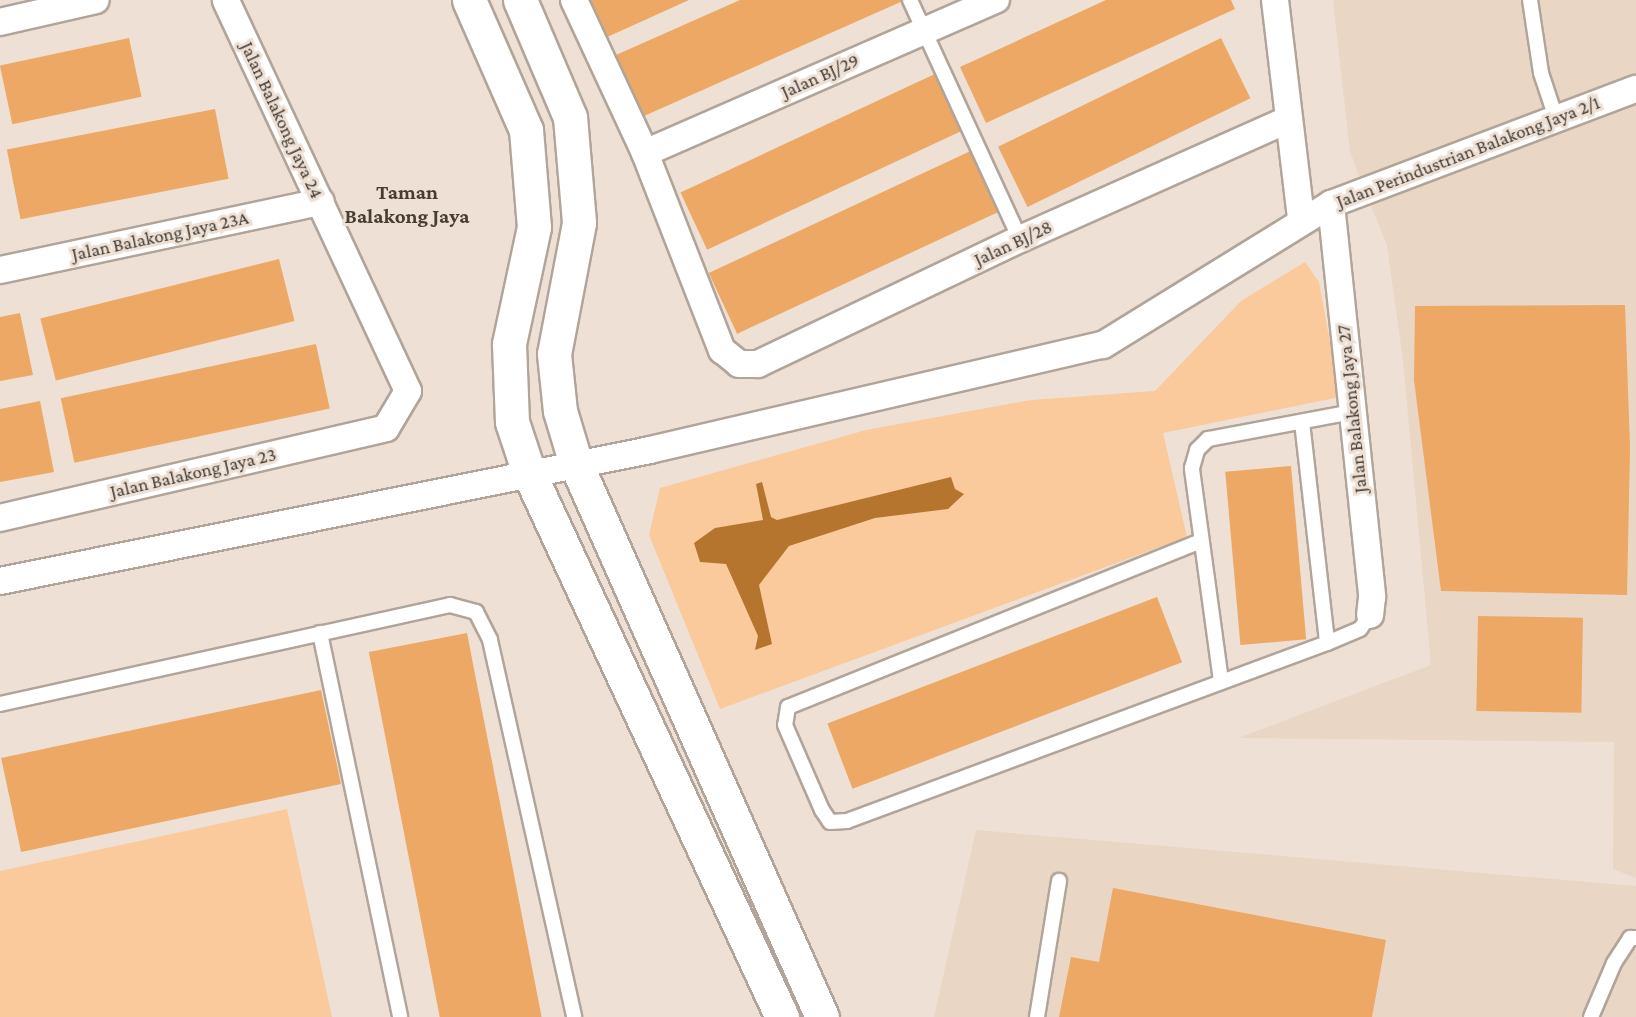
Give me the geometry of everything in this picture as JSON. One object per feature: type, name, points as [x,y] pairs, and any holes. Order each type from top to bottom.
[{"type":"street","points":[[0,22],[96,0]]},
{"type":"street","name":"Jalan Balakong Jaya 24","points":[[226,0],[408,391],[386,428]]},
{"type":"street","points":[[469,0],[526,130],[534,227],[516,303],[507,379],[512,422],[529,473],[782,1017]]},
{"type":"street","points":[[520,0],[570,117],[579,223],[554,354],[559,411],[576,464],[822,1017]]},
{"type":"street","points":[[574,0],[645,153]]},
{"type":"street","name":"Jalan BJ/29","points":[[645,153],[996,0]]},
{"type":"street","points":[[1275,0],[1287,120],[1301,219]]},
{"type":"street","name":"Jalan Perindustrian Balakong Jaya 2/1","points":[[0,581],[576,464],[1103,345],[1301,219],[1331,204],[1636,89]]},
{"type":"street","name":"Jalan BJ/28","points":[[645,153],[722,350],[739,364],[758,363],[1020,239],[1287,120]]},
{"type":"street","name":"Jalan Balakong Jaya 23A","points":[[0,270],[321,202]]},
{"type":"street","name":"Jalan Balakong Jaya 27","points":[[1331,204],[1372,597],[1370,615]]},
{"type":"street","name":"Jalan Balakong Jaya 23","points":[[0,518],[386,428]]},
{"type":"lane","points":[[910,0],[1020,239]]},
{"type":"lane","points":[[1530,0],[1541,73],[1556,118]]},
{"type":"lane","points":[[1222,681],[1192,468],[1197,450],[1209,439],[1352,412]]},
{"type":"lane","points":[[1302,422],[1327,643]]},
{"type":"lane","points":[[1201,541],[788,707],[784,712],[822,810],[830,822],[847,821],[1327,643],[1360,629],[1370,615]]},
{"type":"lane","points":[[0,704],[450,605],[476,612],[489,640],[574,1017]]},
{"type":"lane","points":[[320,633],[400,1017]]},
{"type":"lane","points":[[1037,1017],[1059,881]]},
{"type":"lane","points":[[1591,1017],[1614,963],[1630,938],[1636,938]]},
{"type":"shaded area","points":[[1333,0],[1636,0],[1636,878],[1613,869],[1614,742],[1238,738],[1431,665],[1403,360],[1387,246],[1350,152]]},
{"type":"shaded area","points":[[1305,262],[1319,282],[1340,397],[1163,433],[1187,537],[720,709],[649,535],[660,488],[866,430],[1031,400],[1155,391],[1241,301]]},
{"type":"shaded area","points":[[951,477],[955,489],[964,494],[948,509],[875,518],[789,546],[759,585],[772,644],[755,650],[758,636],[726,564],[700,562],[694,543],[715,528],[763,520],[756,484],[762,482],[771,517],[777,520]]},
{"type":"shaded area","points":[[287,809],[332,1017],[0,1017],[0,871]]},
{"type":"shaded area","points":[[976,830],[1636,886],[1636,1017],[934,1017]]},
{"type":"building","points":[[587,0],[689,0],[605,38]]},
{"type":"building","points":[[740,0],[905,0],[644,116],[616,55]]},
{"type":"building","points":[[1106,0],[1231,0],[1235,9],[986,123],[960,67]]},
{"type":"building","points":[[129,38],[141,97],[12,124],[0,65]]},
{"type":"building","points":[[1221,38],[1250,98],[1027,207],[998,147]]},
{"type":"building","points":[[937,73],[964,130],[707,250],[681,193]]},
{"type":"building","points":[[215,109],[229,179],[20,219],[7,149]]},
{"type":"building","points":[[977,148],[1005,209],[737,334],[709,273]]},
{"type":"building","points":[[279,259],[294,321],[56,381],[40,319]]},
{"type":"building","points":[[1625,305],[1630,447],[1627,595],[1441,591],[1414,380],[1415,306]]},
{"type":"building","points":[[20,313],[33,375],[0,381],[0,317]]},
{"type":"building","points":[[316,344],[330,409],[74,463],[61,398]]},
{"type":"building","points":[[40,401],[54,472],[0,482],[0,409]]},
{"type":"building","points":[[1291,466],[1306,639],[1240,645],[1225,472]]},
{"type":"building","points":[[1157,597],[1182,662],[853,789],[827,724]]},
{"type":"building","points":[[1478,616],[1583,618],[1581,713],[1476,711]]},
{"type":"building","points":[[467,633],[542,1017],[440,1017],[369,652]]},
{"type":"building","points":[[321,690],[341,784],[21,852],[1,758]]},
{"type":"building","points":[[1113,888],[1386,940],[1372,1017],[1059,1017],[1071,957],[1099,962]]},
{"type":"district","name":"Taman Balakong Jaya","points":[[407,204]]}]
